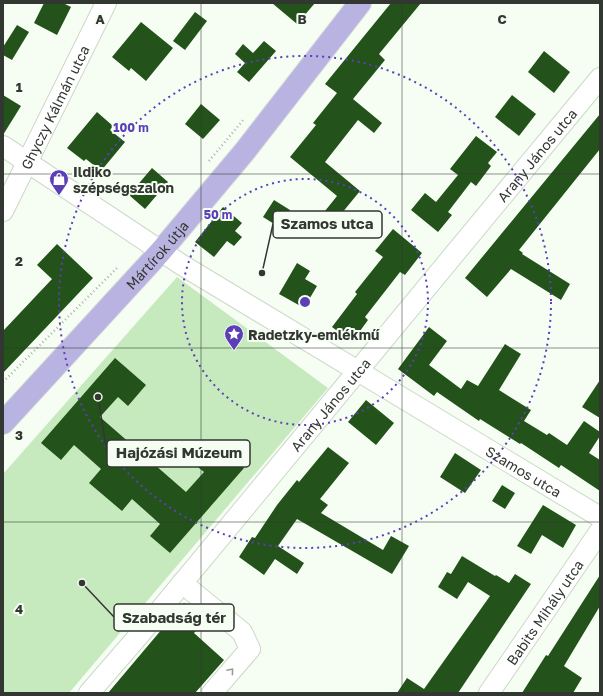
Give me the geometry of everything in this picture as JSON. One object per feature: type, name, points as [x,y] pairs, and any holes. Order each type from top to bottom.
[{"type":"main road","name":"Mártírok útja","points":[[3,423],[161,251],[245,151],[360,3]]},
{"type":"street","name":"Ghyczy Kálmán utca","points":[[3,211],[106,3]]},
{"type":"street","name":"Arany János utca","points":[[89,693],[141,634],[600,78]]},
{"type":"street","name":"Szamos utca","points":[[3,146],[182,265],[600,517]]},
{"type":"street","name":"Babits Mihály utca","points":[[489,693],[600,531]]},
{"type":"street","points":[[182,583],[242,632],[250,649],[212,693]]},
{"type":"path","points":[[204,167],[249,112]]},
{"type":"path","points":[[3,382],[118,268]]},
{"type":"green space","points":[[177,277],[328,388],[69,693],[3,693],[3,474]]},
{"type":"building","points":[[44,3],[63,3],[71,7],[57,35],[34,23]]},
{"type":"building","points":[[272,3],[315,3],[297,24]]},
{"type":"building","points":[[391,3],[421,3],[379,54],[385,60],[353,99],[382,123],[374,133],[358,120],[325,162],[360,191],[328,230],[317,221],[337,196],[290,157],[316,125],[313,123],[337,93],[325,84]]},
{"type":"building","points":[[195,12],[207,21],[185,50],[173,41]]},
{"type":"building","points":[[141,22],[173,48],[146,81],[131,68],[129,71],[112,57]]},
{"type":"building","points":[[17,25],[29,32],[12,60],[3,55],[3,47]]},
{"type":"building","points":[[264,41],[276,51],[249,82],[237,72],[245,63],[235,54],[243,44],[253,53]]},
{"type":"building","points":[[544,51],[570,72],[554,93],[528,72]]},
{"type":"building","points":[[3,95],[21,106],[3,135]]},
{"type":"building","points":[[512,95],[536,114],[519,136],[495,117]]},
{"type":"building","points":[[201,104],[220,120],[203,139],[185,124]]},
{"type":"building","points":[[97,112],[113,126],[110,130],[125,142],[101,171],[86,159],[84,161],[67,148]]},
{"type":"building","points":[[600,114],[600,149],[519,250],[523,253],[522,254],[570,284],[561,300],[511,269],[487,297],[465,278]]},
{"type":"building","points":[[476,136],[497,152],[488,163],[491,166],[476,186],[471,182],[448,212],[452,215],[438,232],[411,210],[425,193],[436,202],[458,175],[450,169]]},
{"type":"building","points":[[152,168],[168,182],[145,209],[129,195]]},
{"type":"building","points":[[274,200],[290,210],[279,227],[263,217]]},
{"type":"building","points":[[223,207],[242,223],[235,231],[242,237],[234,246],[227,241],[214,257],[195,242]]},
{"type":"building","points":[[393,229],[422,253],[405,275],[400,272],[365,317],[368,320],[352,342],[332,327],[357,294],[355,292],[383,257],[375,251]]},
{"type":"building","points":[[57,244],[93,278],[3,373],[3,331],[52,279],[37,265]]},
{"type":"building","points":[[297,263],[310,271],[305,279],[317,286],[304,308],[279,294]]},
{"type":"building","points":[[429,327],[447,341],[429,365],[461,389],[467,380],[478,386],[505,344],[521,354],[499,390],[531,410],[524,421],[547,435],[549,433],[567,445],[584,421],[600,432],[600,436],[589,453],[600,460],[600,491],[561,465],[559,468],[521,443],[520,444],[480,419],[479,421],[437,392],[434,396],[398,369]]},
{"type":"building","points":[[115,358],[146,385],[128,406],[118,397],[100,417],[186,492],[204,472],[194,464],[213,442],[244,468],[170,553],[150,536],[160,524],[132,499],[122,511],[89,483],[101,469],[74,445],[61,460],[41,443]]},
{"type":"building","points":[[600,380],[600,418],[582,407]]},
{"type":"building","points":[[366,400],[394,423],[376,445],[348,422]]},
{"type":"building","points":[[328,447],[349,463],[320,499],[328,505],[321,513],[383,550],[391,536],[409,546],[392,574],[297,519],[278,546],[304,563],[297,574],[275,559],[264,575],[239,557],[252,537],[255,538],[277,505],[297,480],[299,482]]},
{"type":"building","points":[[455,453],[481,470],[465,493],[440,477]]},
{"type":"building","points":[[502,485],[515,493],[505,509],[492,501]]},
{"type":"building","points":[[543,505],[576,525],[563,548],[542,535],[531,554],[517,546]]},
{"type":"building","points":[[462,556],[509,583],[515,574],[531,584],[458,693],[397,693],[407,678],[424,689],[490,596],[468,582],[457,599],[438,587],[447,572],[451,574]]},
{"type":"building","points":[[600,575],[600,606],[564,666],[582,678],[573,693],[522,693],[546,655],[548,656]]},
{"type":"building","points":[[184,603],[205,620],[194,633],[224,660],[195,693],[108,693]]},
{"type":"place","name":"Ildiko szépségszalon","points":[[59,196]]},
{"type":"place","name":"Szamos utca","points":[[262,273]]},
{"type":"place","name":"Radetzky-emlékmű","points":[[234,351]]},
{"type":"place","name":"Hajózási Múzeum","points":[[98,397]]},
{"type":"place","name":"Szabadság tér","points":[[82,583]]}]
